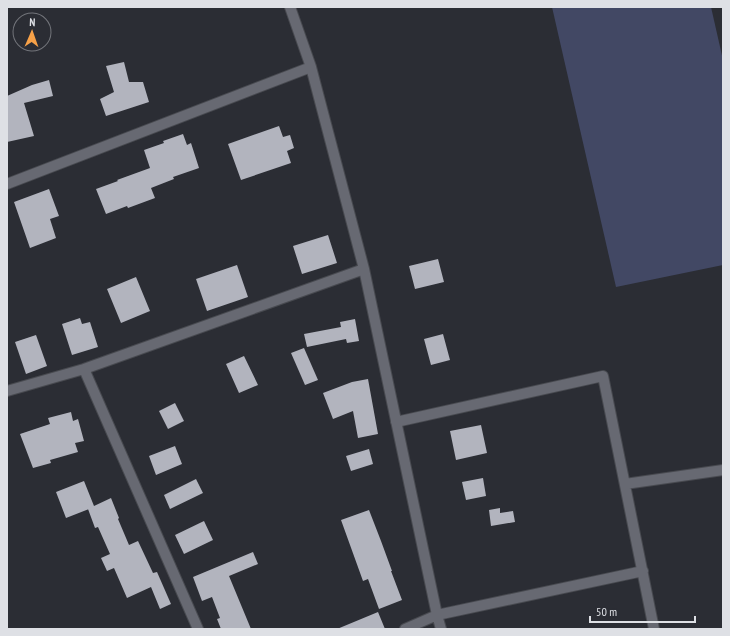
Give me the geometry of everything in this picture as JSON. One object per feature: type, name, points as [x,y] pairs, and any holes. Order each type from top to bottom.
[{"type":"street","points":[[290,7],[311,67],[364,269],[441,629]]},
{"type":"street","points":[[7,184],[311,67]]},
{"type":"street","points":[[7,391],[84,369],[364,269]]},
{"type":"street","points":[[84,369],[198,629]]},
{"type":"street","points":[[396,422],[603,376],[654,629]]},
{"type":"street","points":[[625,484],[723,470]]},
{"type":"street","points":[[405,629],[437,615],[643,571]]},
{"type":"shaded area","points":[[552,7],[711,7],[723,60],[723,265],[616,287]]},
{"type":"building","points":[[124,62],[129,82],[143,82],[149,102],[106,116],[100,99],[114,92],[106,66]]},
{"type":"building","points":[[49,80],[53,96],[24,103],[34,136],[7,142],[7,96],[32,85]]},
{"type":"building","points":[[279,126],[283,137],[290,135],[294,148],[287,151],[291,163],[241,180],[228,144]]},
{"type":"building","points":[[183,134],[187,145],[191,143],[199,168],[173,177],[174,179],[151,188],[155,198],[106,214],[96,189],[150,168],[144,150]]},
{"type":"building","points":[[49,189],[59,216],[50,219],[56,238],[30,248],[14,202]]},
{"type":"building","points":[[328,235],[337,263],[302,274],[293,246]]},
{"type":"building","points":[[438,259],[444,282],[415,289],[409,266]]},
{"type":"building","points":[[237,265],[248,297],[207,311],[196,279]]},
{"type":"building","points":[[136,277],[150,311],[121,323],[107,289]]},
{"type":"building","points":[[80,318],[82,324],[90,322],[98,347],[72,355],[62,324]]},
{"type":"building","points":[[355,319],[359,341],[347,343],[346,339],[307,347],[304,334],[341,327],[340,322]]},
{"type":"building","points":[[443,334],[450,360],[431,365],[424,339]]},
{"type":"building","points":[[36,335],[47,366],[26,374],[15,342]]},
{"type":"building","points":[[304,348],[318,380],[305,385],[291,353]]},
{"type":"building","points":[[244,356],[258,385],[239,393],[226,364]]},
{"type":"building","points":[[368,379],[378,434],[358,438],[353,411],[333,419],[323,393],[352,382]]},
{"type":"building","points":[[175,403],[184,421],[168,429],[159,411]]},
{"type":"building","points":[[71,412],[73,421],[78,419],[84,441],[75,443],[78,452],[50,460],[51,463],[33,468],[20,434],[50,424],[48,418]]},
{"type":"building","points":[[481,425],[487,453],[456,460],[450,431]]},
{"type":"building","points":[[175,446],[182,464],[156,475],[149,456]]},
{"type":"building","points":[[369,449],[373,464],[351,471],[346,456]]},
{"type":"building","points":[[483,478],[486,496],[466,500],[462,482]]},
{"type":"building","points":[[196,479],[203,493],[170,509],[164,495]]},
{"type":"building","points":[[84,481],[94,506],[111,498],[129,545],[138,541],[153,573],[157,572],[171,604],[160,609],[151,587],[127,598],[114,568],[107,571],[101,558],[110,554],[98,527],[95,528],[88,509],[66,518],[56,492]]},
{"type":"building","points":[[500,508],[500,513],[513,511],[515,522],[491,526],[489,510]]},
{"type":"building","points":[[369,510],[402,600],[379,609],[368,579],[363,581],[341,520]]},
{"type":"building","points":[[204,521],[213,540],[184,554],[175,535]]},
{"type":"building","points":[[253,552],[258,564],[229,576],[251,629],[221,629],[217,619],[220,618],[212,597],[202,601],[193,577]]},
{"type":"building","points":[[378,612],[385,629],[337,629]]}]
